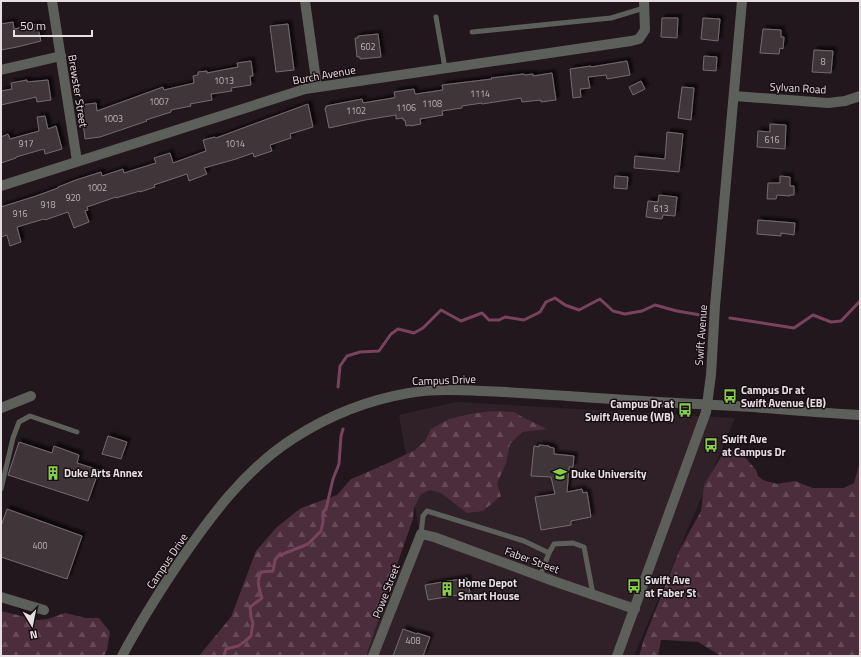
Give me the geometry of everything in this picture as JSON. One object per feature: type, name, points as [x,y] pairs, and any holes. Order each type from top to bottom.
[{"type":"street","name":"Brewster Street","points":[[52,1],[77,161]]},
{"type":"street","points":[[306,1],[317,87]]},
{"type":"street","name":"Swift Avenue","points":[[617,656],[702,426],[708,404],[715,306],[742,1]]},
{"type":"street","name":"Burch Avenue","points":[[1,186],[305,89],[639,39],[645,30],[644,5]]},
{"type":"street","points":[[1,70],[61,56]]},
{"type":"street","name":"Sylvan Road","points":[[734,96],[828,103],[845,101],[860,96]]},
{"type":"street","name":"Campus Drive","points":[[122,656],[154,601],[193,542],[224,501],[256,468],[270,455],[294,438],[342,413],[373,401],[403,394],[459,390],[708,404],[860,415]]},
{"type":"street","points":[[1,408],[31,396]]},
{"type":"street","name":"Faber Street","points":[[421,534],[434,537],[634,609]]},
{"type":"street","name":"Powe Street","points":[[373,656],[421,534]]},
{"type":"street","points":[[1,597],[44,610]]},
{"type":"lane","points":[[472,32],[611,18],[644,5]]},
{"type":"lane","points":[[436,17],[444,68]]},
{"type":"lane","points":[[1,489],[18,422],[30,416],[77,432]]},
{"type":"lane","points":[[421,534],[423,516],[427,512],[524,541],[549,553]]},
{"type":"lane","points":[[540,576],[554,544],[573,543],[584,547],[593,594]]},
{"type":"shaded area","name":"Duke University","points":[[456,402],[735,418],[634,656],[358,656],[419,530],[399,415]]},
{"type":"green space","points":[[491,411],[514,412],[547,429],[522,432],[510,444],[506,463],[497,484],[501,496],[483,511],[467,513],[441,493],[430,490],[421,494],[414,508],[413,519],[366,656],[199,656],[231,617],[256,551],[277,527],[301,508],[337,495],[351,479],[415,450],[425,441],[431,429],[449,419]]},
{"type":"green space","points":[[739,450],[756,470],[758,476],[763,480],[777,484],[795,481],[813,488],[844,488],[854,483],[860,462],[860,656],[721,656],[698,642],[661,640],[658,656],[639,656],[644,639],[679,551],[701,511],[704,485],[724,452]]},
{"type":"green space","points":[[1,611],[38,620],[48,619],[65,613],[86,618],[99,618],[110,632],[107,650],[104,656],[1,656]]},
{"type":"building","points":[[662,18],[678,18],[677,38],[661,37]]},
{"type":"building","points":[[703,18],[720,19],[718,41],[701,39]]},
{"type":"building","points":[[13,22],[14,29],[37,24],[41,41],[1,50],[1,24]]},
{"type":"building","points":[[288,24],[294,70],[276,72],[270,26]]},
{"type":"building","points":[[763,29],[781,30],[781,37],[784,37],[783,49],[780,48],[779,54],[760,53]]},
{"type":"building","points":[[378,34],[381,57],[360,59],[360,57],[357,57],[355,38],[358,38],[358,36]]},
{"type":"building","points":[[814,50],[833,51],[831,73],[812,72]]},
{"type":"building","points":[[704,56],[717,57],[716,71],[703,70]]},
{"type":"building","points":[[251,61],[253,76],[250,76],[251,85],[231,88],[232,91],[211,94],[212,100],[190,104],[191,106],[171,110],[171,112],[100,137],[85,139],[81,105],[96,103],[97,111],[163,87],[164,90],[194,83],[193,76],[198,75],[198,72],[207,71],[207,73],[238,67],[237,63]]},
{"type":"building","points":[[627,61],[630,75],[607,79],[606,75],[588,77],[590,88],[580,89],[581,97],[573,98],[570,69]]},
{"type":"building","points":[[552,73],[556,100],[522,102],[521,98],[462,106],[462,108],[442,111],[443,115],[420,119],[421,124],[410,126],[406,126],[403,118],[396,119],[396,115],[329,128],[325,108],[326,106],[362,99],[363,103],[393,98],[395,97],[394,92],[414,89],[416,94],[443,90],[442,85],[524,74],[533,74],[533,76]]},
{"type":"building","points":[[27,80],[27,82],[48,80],[51,100],[37,102],[36,97],[1,105],[1,91],[12,89],[11,83]]},
{"type":"building","points":[[641,81],[645,89],[633,95],[629,87]]},
{"type":"building","points":[[682,87],[694,88],[691,120],[678,118]]},
{"type":"building","points":[[308,104],[313,127],[290,134],[291,138],[270,145],[272,151],[254,157],[253,153],[204,168],[207,174],[189,181],[187,174],[154,185],[155,187],[140,192],[116,197],[87,207],[88,210],[85,211],[89,222],[74,228],[68,212],[17,227],[21,242],[10,246],[7,235],[1,237],[1,207],[101,172],[102,176],[123,169],[124,173],[156,163],[154,158],[170,153],[173,163],[206,151],[203,140],[216,138]]},
{"type":"building","points":[[45,116],[48,129],[56,126],[62,149],[45,154],[44,149],[1,163],[1,137],[8,134],[10,139],[39,131],[37,117]]},
{"type":"building","points":[[770,124],[786,125],[785,149],[757,147],[758,131],[770,132]]},
{"type":"building","points":[[667,132],[683,134],[679,172],[634,168],[635,156],[665,159]]},
{"type":"building","points":[[615,176],[628,177],[627,189],[614,188]]},
{"type":"building","points":[[780,176],[790,177],[790,186],[794,186],[794,195],[777,195],[776,199],[767,199],[768,183],[780,183]]},
{"type":"building","points":[[659,195],[677,197],[675,216],[663,215],[662,219],[646,217],[648,201],[658,202]]},
{"type":"building","points":[[758,220],[795,223],[794,235],[781,233],[781,236],[757,234]]},
{"type":"building","points":[[108,436],[127,442],[121,459],[102,454]]},
{"type":"building","name":"Duke Arts Annex","points":[[19,442],[52,453],[54,446],[79,455],[77,463],[99,470],[88,501],[8,475]]},
{"type":"building","points":[[539,445],[554,448],[554,454],[574,456],[573,467],[569,467],[567,492],[582,489],[583,493],[587,492],[591,517],[571,521],[571,525],[541,530],[535,497],[555,494],[551,477],[531,476],[534,446],[539,447]]},
{"type":"building","points":[[7,509],[82,536],[67,579],[1,557],[1,526]]},
{"type":"building","name":"Home Depot Smart House","points":[[467,578],[470,593],[428,600],[425,585]]},
{"type":"building","points":[[403,629],[430,637],[423,656],[393,656]]},
{"type":"waterway","points":[[338,387],[340,366],[347,356],[360,352],[379,351],[391,334],[398,329],[414,333],[423,328],[441,310],[461,321],[482,313],[489,320],[499,320],[505,317],[524,320],[540,312],[546,302],[555,298],[565,305],[579,310],[600,299],[613,311],[625,314],[642,311],[655,305],[677,311],[706,316]]},
{"type":"waterway","points":[[730,318],[794,328],[813,315],[831,322],[841,321],[860,301]]},
{"type":"waterway","points":[[224,656],[226,649],[238,646],[251,636],[253,623],[250,607],[262,598],[258,582],[261,572],[273,571],[275,560],[278,556],[308,544],[321,531],[323,512],[326,509],[333,479],[339,464],[343,429]]},
{"type":"place","name":"Campus Dr at Swift Avenue (EB)","points":[[730,396]]},
{"type":"place","name":"Campus Dr at Swift Avenue (WB)","points":[[685,410]]},
{"type":"place","name":"Swift Ave at Campus Dr","points":[[711,445]]},
{"type":"place","name":"Duke Arts Annex","points":[[53,473]]},
{"type":"place","name":"Duke University","points":[[560,474]]},
{"type":"place","name":"Swift Ave at Faber St","points":[[634,586]]},
{"type":"place","name":"Home Depot Smart House","points":[[447,589]]}]
